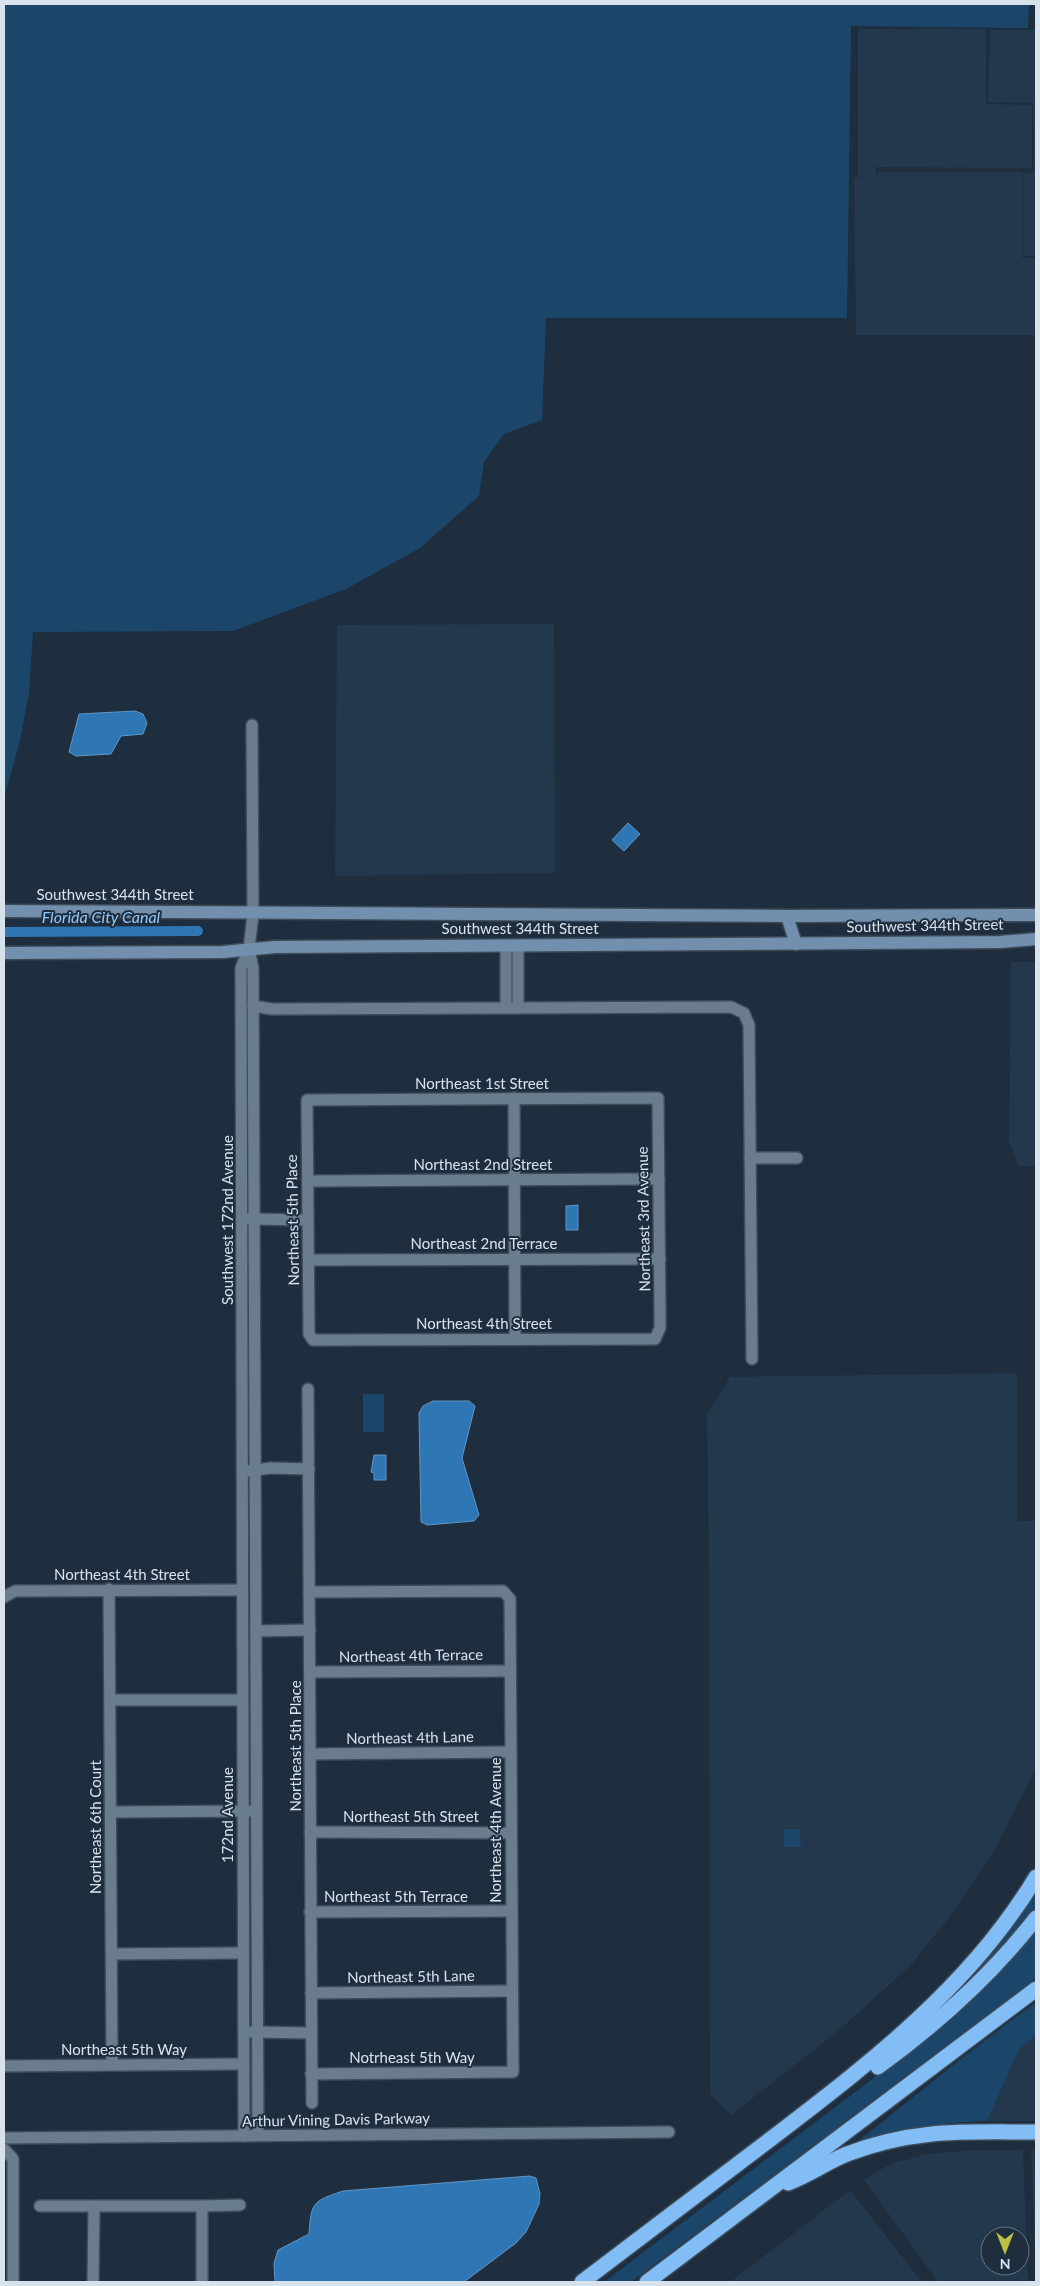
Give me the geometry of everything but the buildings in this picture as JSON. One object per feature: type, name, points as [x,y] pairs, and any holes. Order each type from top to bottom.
[{"type":"highway","points":[[582,2282],[831,2093],[900,2036],[952,1985],[989,1944],[1036,1877]]},
{"type":"highway","points":[[831,2093],[860,2081],[932,2026],[989,1972],[1036,1918]]},
{"type":"highway","points":[[647,2282],[1036,1989]]},
{"type":"highway","points":[[768,2190],[800,2178],[847,2154],[901,2138],[956,2131],[1036,2132]]},
{"type":"main road","name":"Southwest 344th Street","points":[[4,911],[145,910],[253,914],[1036,915]]},
{"type":"main road","points":[[786,916],[796,944]]},
{"type":"main road","points":[[780,944],[786,916]]},
{"type":"main road","name":"Southwest 344th Street","points":[[4,952],[223,952],[249,949],[1000,942],[1036,938]]},
{"type":"street","name":"Southwest 172nd Avenue","points":[[252,725],[253,914],[249,949],[241,968],[256,1492]]},
{"type":"street","points":[[506,1008],[512,946]]},
{"type":"street","points":[[512,946],[518,1008]]},
{"type":"street","name":"Southwest 172nd Avenue","points":[[242,1493],[253,1006],[253,968],[249,949]]},
{"type":"street","points":[[253,1006],[272,1009],[731,1007],[738,1009],[748,1018],[749,1025],[752,1358]]},
{"type":"street","points":[[514,1098],[514,1339]]},
{"type":"street","name":"Northeast 1st Street","points":[[307,1100],[658,1098]]},
{"type":"street","name":"Northeast 3rd Avenue","points":[[655,1339],[660,1328],[658,1098]]},
{"type":"street","name":"Northeast 5th Place","points":[[307,1100],[309,1334],[313,1340]]},
{"type":"street","points":[[750,1158],[797,1158]]},
{"type":"street","name":"Northeast 2nd Street","points":[[308,1181],[659,1179]]},
{"type":"street","points":[[248,1219],[308,1220]]},
{"type":"street","name":"Northeast 2nd Terrace","points":[[309,1260],[660,1259]]},
{"type":"street","name":"Northeast 4th Street","points":[[313,1340],[655,1339]]},
{"type":"street","name":"Northeast 5th Place","points":[[308,1389],[312,2103]]},
{"type":"street","points":[[242,1472],[309,1469]]},
{"type":"street","name":"172nd Avenue","points":[[256,1492],[258,2135]]},
{"type":"street","name":"172nd Avenue","points":[[242,1493],[244,2136]]},
{"type":"street","name":"Northeast 4th Street","points":[[4,1597],[15,1591],[108,1589],[242,1590]]},
{"type":"street","name":"Northeast 6th Court","points":[[108,1589],[112,1812],[112,2065]]},
{"type":"street","name":"Northeast 4th Avenue","points":[[309,1592],[503,1591],[510,1599],[513,2072]]},
{"type":"street","points":[[256,1631],[310,1630]]},
{"type":"street","name":"Northeast 4th Terrace","points":[[311,1672],[510,1670]]},
{"type":"street","points":[[110,1700],[242,1700]]},
{"type":"street","name":"Northeast 4th Lane","points":[[310,1754],[511,1752]]},
{"type":"street","points":[[112,1812],[257,1811]]},
{"type":"street","name":"Northeast 5th Street","points":[[310,1832],[511,1833]]},
{"type":"street","name":"Northeast 5th Terrace","points":[[310,1912],[512,1911]]},
{"type":"street","points":[[112,1954],[243,1953]]},
{"type":"street","name":"Northeast 5th Lane","points":[[311,1993],[512,1991]]},
{"type":"street","points":[[244,2032],[311,2033]]},
{"type":"street","name":"Northeast 5th Way","points":[[4,2066],[244,2064]]},
{"type":"street","name":"Notrheast 5th Way","points":[[312,2074],[513,2072]]},
{"type":"street","name":"Arthur Vining Davis Parkway","points":[[4,2138],[669,2132]]},
{"type":"street","points":[[4,2149],[13,2159],[9,2254],[13,2282]]},
{"type":"street","points":[[40,2206],[240,2205]]},
{"type":"street","points":[[93,2282],[94,2206]]},
{"type":"street","points":[[202,2206],[202,2282]]},
{"type":"shaded area","points":[[4,4],[1029,4],[1028,28],[851,26],[847,318],[546,318],[542,420],[504,434],[484,462],[479,496],[420,548],[346,589],[233,631],[33,632],[29,694],[20,741],[4,798]]},
{"type":"shaded area","points":[[858,29],[986,29],[986,104],[1032,105],[1032,168],[876,167],[876,177],[878,177],[877,172],[1022,172],[1022,258],[1036,258],[1036,335],[856,335],[854,178],[866,177],[858,177]]},
{"type":"shaded area","points":[[990,30],[1036,30],[1036,256],[1023,256],[1023,173],[1034,172],[1033,103],[988,102]]},
{"type":"shaded area","points":[[554,624],[555,873],[335,876],[337,625]]},
{"type":"shaded area","points":[[135,711],[143,714],[147,723],[143,734],[121,736],[111,754],[76,756],[69,752],[79,714]]},
{"type":"shaded area","points":[[628,823],[640,834],[624,851],[612,840]]},
{"type":"shaded area","points":[[1011,962],[1036,962],[1036,1166],[1018,1166],[1009,1141]]},
{"type":"shaded area","points":[[578,1205],[578,1230],[566,1230],[566,1206]]},
{"type":"shaded area","points":[[1017,1373],[1017,1521],[1036,1521],[1036,1768],[993,1853],[955,1910],[910,1966],[837,2032],[731,2115],[710,2094],[707,1414],[730,1377]]},
{"type":"shaded area","points":[[363,1394],[384,1394],[384,1432],[363,1432]]},
{"type":"shaded area","points":[[433,1401],[469,1401],[475,1406],[462,1458],[479,1515],[474,1521],[427,1525],[421,1522],[419,1413],[423,1406]]},
{"type":"shaded area","points":[[374,1455],[386,1455],[386,1480],[374,1480],[374,1473],[371,1472]]},
{"type":"shaded area","points":[[784,1829],[800,1829],[801,1847],[784,1847]]},
{"type":"shaded area","points":[[1036,1892],[1036,1907],[1032,1913],[964,1990],[961,1988],[1014,1926]]},
{"type":"shaded area","points":[[1036,1923],[1036,1978],[631,2282],[604,2282],[879,2074]]},
{"type":"shaded area","points":[[1036,2002],[1036,2035],[1020,2048],[987,2121],[920,2127],[856,2143],[958,2061]]},
{"type":"shaded area","points":[[1036,2035],[1036,2121],[987,2121],[1020,2048]]},
{"type":"shaded area","points":[[1031,2149],[1036,2149],[1036,2276]]},
{"type":"shaded area","points":[[972,2150],[1023,2150],[1026,2226],[980,2226],[980,2276],[1028,2276],[1028,2282],[938,2282],[864,2180],[890,2164],[928,2154]]},
{"type":"shaded area","points":[[530,2176],[536,2178],[540,2194],[539,2204],[526,2232],[516,2243],[464,2282],[275,2282],[274,2263],[278,2250],[309,2234],[313,2209],[325,2197],[343,2191]]},
{"type":"shaded area","points":[[850,2190],[922,2282],[730,2282]]},
{"type":"waterway","name":"Florida City Canal","points":[[4,932],[198,931]]}]
